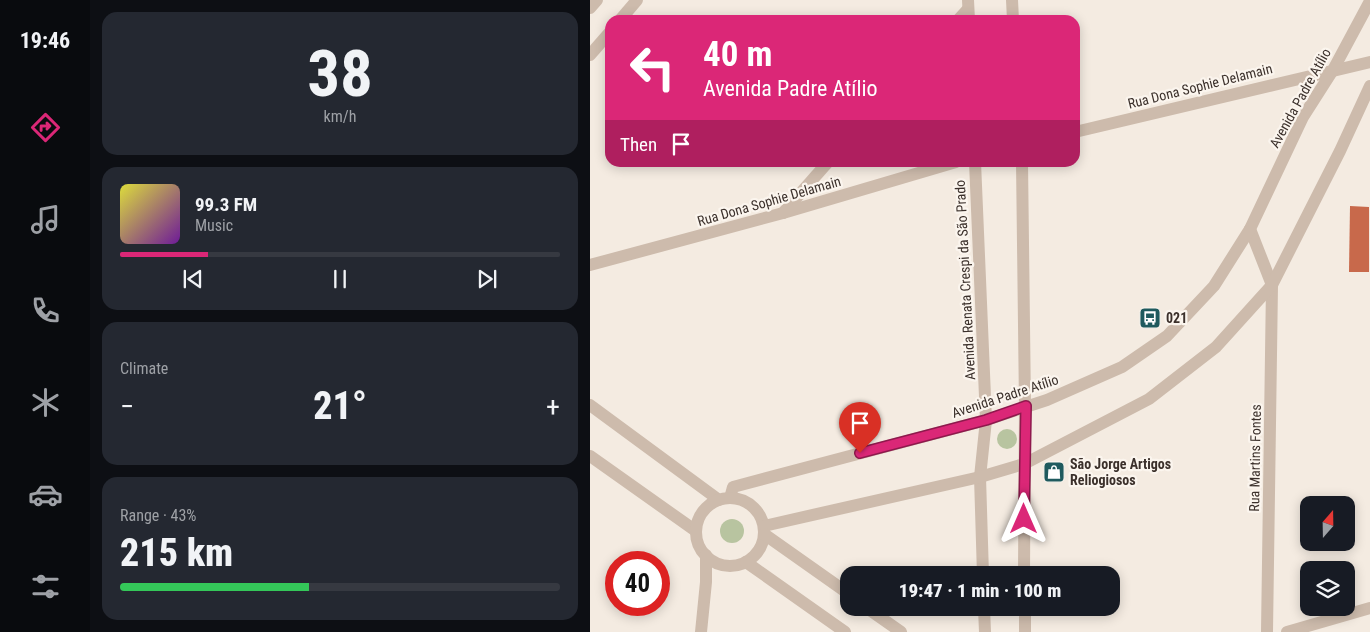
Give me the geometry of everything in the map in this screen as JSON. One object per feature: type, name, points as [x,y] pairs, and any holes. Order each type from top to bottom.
[{"type":"street","points":[[590,8],[597,0]]},
{"type":"street","points":[[624,15],[637,0]]},
{"type":"street","points":[[1012,0],[1013,15]]},
{"type":"street","name":"Avenida Padre Atílio","points":[[724,499],[733,487],[986,420],[1047,400],[1122,367],[1167,336],[1214,286],[1250,229],[1303,117],[1333,70],[1370,1]]},
{"type":"street","points":[[590,55],[605,38]]},
{"type":"street","name":"Rua Dona Sophie Delamain","points":[[1080,131],[1370,62]]},
{"type":"street","points":[[764,530],[980,477],[1024,464],[1150,399],[1216,347],[1272,285],[1370,86]]},
{"type":"street","points":[[783,213],[824,167]]},
{"type":"street","name":"Rua Dona Sophie Delamain","points":[[590,264],[783,213],[939,167]]},
{"type":"street","name":"Avenida Renata Crespi da São Prado","points":[[975,167],[986,420],[980,477],[983,566]]},
{"type":"street","points":[[1022,167],[1026,406],[1024,566]]},
{"type":"street","points":[[1250,229],[1272,285]]},
{"type":"street","name":"Rua Martins Fontes","points":[[1267,632],[1272,285]]},
{"type":"street","points":[[590,405],[724,499],[748,503],[761,516],[764,530],[759,550],[746,562],[727,565],[715,562],[700,548],[696,531],[700,516],[711,504],[724,499]]},
{"type":"street","points":[[590,456],[696,531]]},
{"type":"street","points":[[764,530],[840,587]]},
{"type":"street","points":[[701,632],[706,582],[706,555]]},
{"type":"street","points":[[746,562],[845,632]]},
{"type":"street","points":[[706,582],[727,565]]},
{"type":"street","points":[[1287,632],[1370,608]]},
{"type":"street","points":[[878,616],[901,632]]},
{"type":"street","points":[[984,616],[985,632]]},
{"type":"street","points":[[1024,616],[1025,632]]},
{"type":"green space","points":[[1007,429],[1014,432],[1017,439],[1014,446],[1007,449],[1000,446],[997,439],[1000,432]]},
{"type":"green space","points":[[732,519],[737,520],[743,526],[743,536],[737,542],[732,543],[727,542],[721,536],[720,531],[721,526],[727,520]]},
{"type":"building","points":[[1350,206],[1369,207],[1369,272],[1349,272]]},
{"type":"place","name":"021","points":[[1150,318]]},
{"type":"place","name":"São Jorge Artigos Reliogiosos","points":[[1054,472]]},
{"type":"route","points":[[860,453],[986,420],[1026,406],[1024,519]]}]
